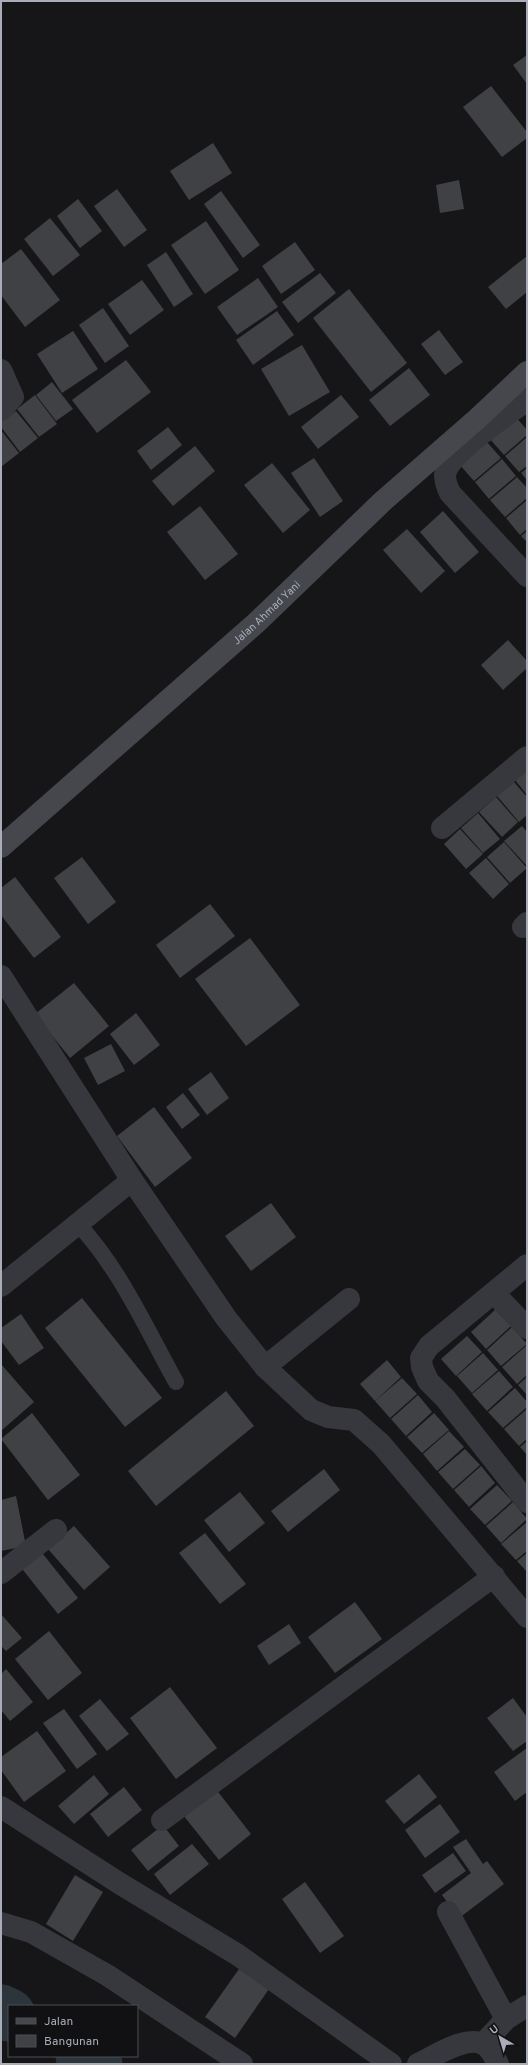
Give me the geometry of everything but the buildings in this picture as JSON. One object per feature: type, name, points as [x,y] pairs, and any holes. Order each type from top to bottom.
[{"type":"street","points":[[1,370],[13,397],[1,410]]},
{"type":"street","name":"Jalan Ahmad Yani","points":[[1,847],[256,622],[383,501],[477,419],[527,372]]},
{"type":"street","points":[[524,408],[478,435],[455,459],[445,474],[446,483],[450,493],[527,576]]},
{"type":"street","points":[[442,828],[527,757]]},
{"type":"street","points":[[1,976],[132,1180],[226,1318],[265,1367],[311,1410],[328,1417],[354,1420],[381,1444],[494,1576],[527,1617]]},
{"type":"street","points":[[1,1286],[132,1180]]},
{"type":"street","points":[[527,1265],[429,1346],[421,1358],[422,1367],[428,1381],[445,1398],[527,1502]]},
{"type":"street","points":[[494,1293],[527,1328]]},
{"type":"street","points":[[265,1367],[349,1299]]},
{"type":"street","points":[[1,1573],[56,1530]]},
{"type":"street","points":[[162,1820],[494,1576]]},
{"type":"street","points":[[1,1807],[119,1883],[238,1955],[391,2064]]},
{"type":"street","points":[[448,1912],[506,2019]]},
{"type":"street","points":[[1,1923],[31,1932],[107,1975],[242,2064]]},
{"type":"street","points":[[483,2044],[506,2019],[527,2006]]},
{"type":"street","points":[[418,2064],[472,2041],[483,2044],[490,2050],[498,2064]]},
{"type":"lane","points":[[78,1224],[95,1242],[113,1270],[176,1382]]},
{"type":"waterway","points":[[1,2011],[8,2014]]},
{"type":"waterway","points":[[84,2057],[96,2064]]}]
